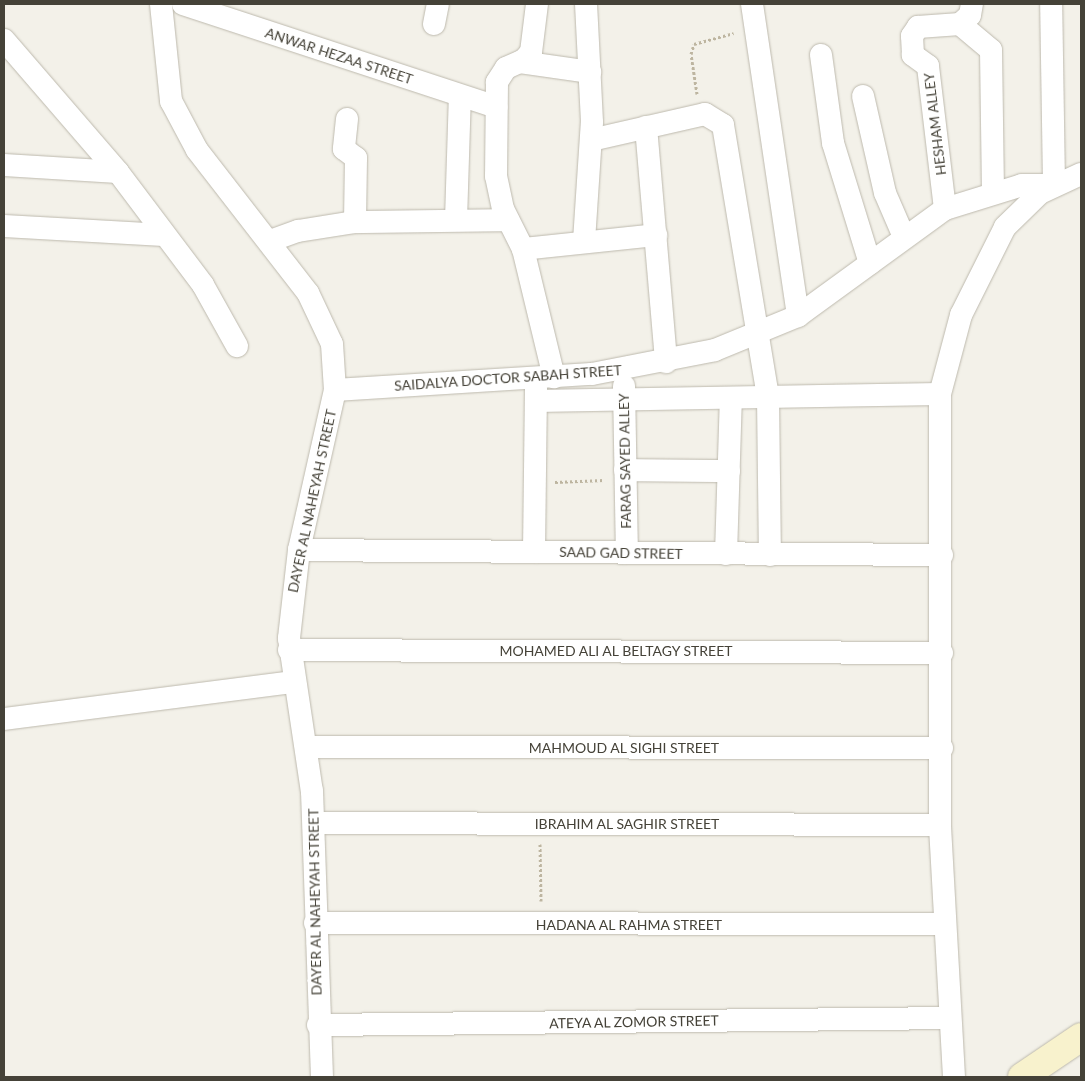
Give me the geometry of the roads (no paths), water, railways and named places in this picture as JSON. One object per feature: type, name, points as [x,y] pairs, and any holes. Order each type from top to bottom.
[{"type":"main road","points":[[1022,1077],[1081,1037]]},
{"type":"street","name":"DAYER AL NAHEYAH STREET","points":[[161,4],[171,101],[197,150],[270,241],[323,317],[332,344],[335,390],[299,550],[289,650],[293,682],[306,747],[314,823],[318,1025],[322,1077]]},
{"type":"street","name":"ANWAR HEZAA STREET","points":[[183,4],[496,108]]},
{"type":"street","points":[[534,552],[536,401],[545,378],[523,249],[508,220],[496,176],[496,108],[500,74],[520,62],[531,52],[537,4]]},
{"type":"street","points":[[584,241],[591,140],[586,4]]},
{"type":"street","points":[[752,4],[798,316]]},
{"type":"street","points":[[1052,4],[1054,186]]},
{"type":"street","points":[[974,10],[991,50],[993,192]]},
{"type":"street","name":"HESHAM ALLEY","points":[[945,210],[928,66],[913,55],[912,36],[918,27],[974,10]]},
{"type":"street","points":[[4,40],[118,172],[203,285],[237,346]]},
{"type":"street","points":[[821,55],[838,161],[870,263]]},
{"type":"street","points":[[520,62],[590,72]]},
{"type":"street","points":[[4,66],[28,68]]},
{"type":"street","points":[[456,220],[460,96]]},
{"type":"street","points":[[862,96],[885,193],[904,237]]},
{"type":"street","points":[[591,140],[700,114],[716,116],[723,125],[761,335],[768,397],[770,555]]},
{"type":"street","points":[[347,119],[344,149],[356,158],[355,222]]},
{"type":"street","points":[[646,127],[666,362]]},
{"type":"street","points":[[4,166],[118,172]]},
{"type":"street","points":[[954,1077],[942,924],[940,825],[942,556],[940,394],[961,315],[992,248],[1021,209],[1054,186],[1081,174]]},
{"type":"street","name":"SAIDALYA DOCTOR SABAH STREET","points":[[335,390],[545,378],[624,370],[666,362],[761,335],[798,316],[904,237],[945,210],[993,192],[1038,183],[1054,186]]},
{"type":"street","points":[[270,241],[298,231],[355,222],[508,220]]},
{"type":"street","points":[[4,226],[164,235]]},
{"type":"street","points":[[523,249],[584,241],[656,235]]},
{"type":"street","name":"FARAG SAYED ALLEY","points":[[624,370],[627,553]]},
{"type":"street","points":[[536,401],[940,394]]},
{"type":"street","points":[[726,554],[731,398]]},
{"type":"street","points":[[626,475],[729,471]]},
{"type":"street","name":"SAAD GAD STREET","points":[[299,550],[942,556]]},
{"type":"street","name":"MOHAMED ALI AL BELTAGY STREET","points":[[289,650],[942,652]]},
{"type":"street","points":[[4,719],[293,682]]},
{"type":"street","name":"MAHMOUD AL SIGHI STREET","points":[[306,747],[942,748]]},
{"type":"street","name":"IBRAHIM AL SAGHIR STREET","points":[[314,823],[940,825]]},
{"type":"street","name":"HADANA AL RAHMA STREET","points":[[315,923],[542,925],[942,924]]},
{"type":"street","name":"ATEYA AL ZOMOR STREET","points":[[318,1025],[950,1018]]}]
